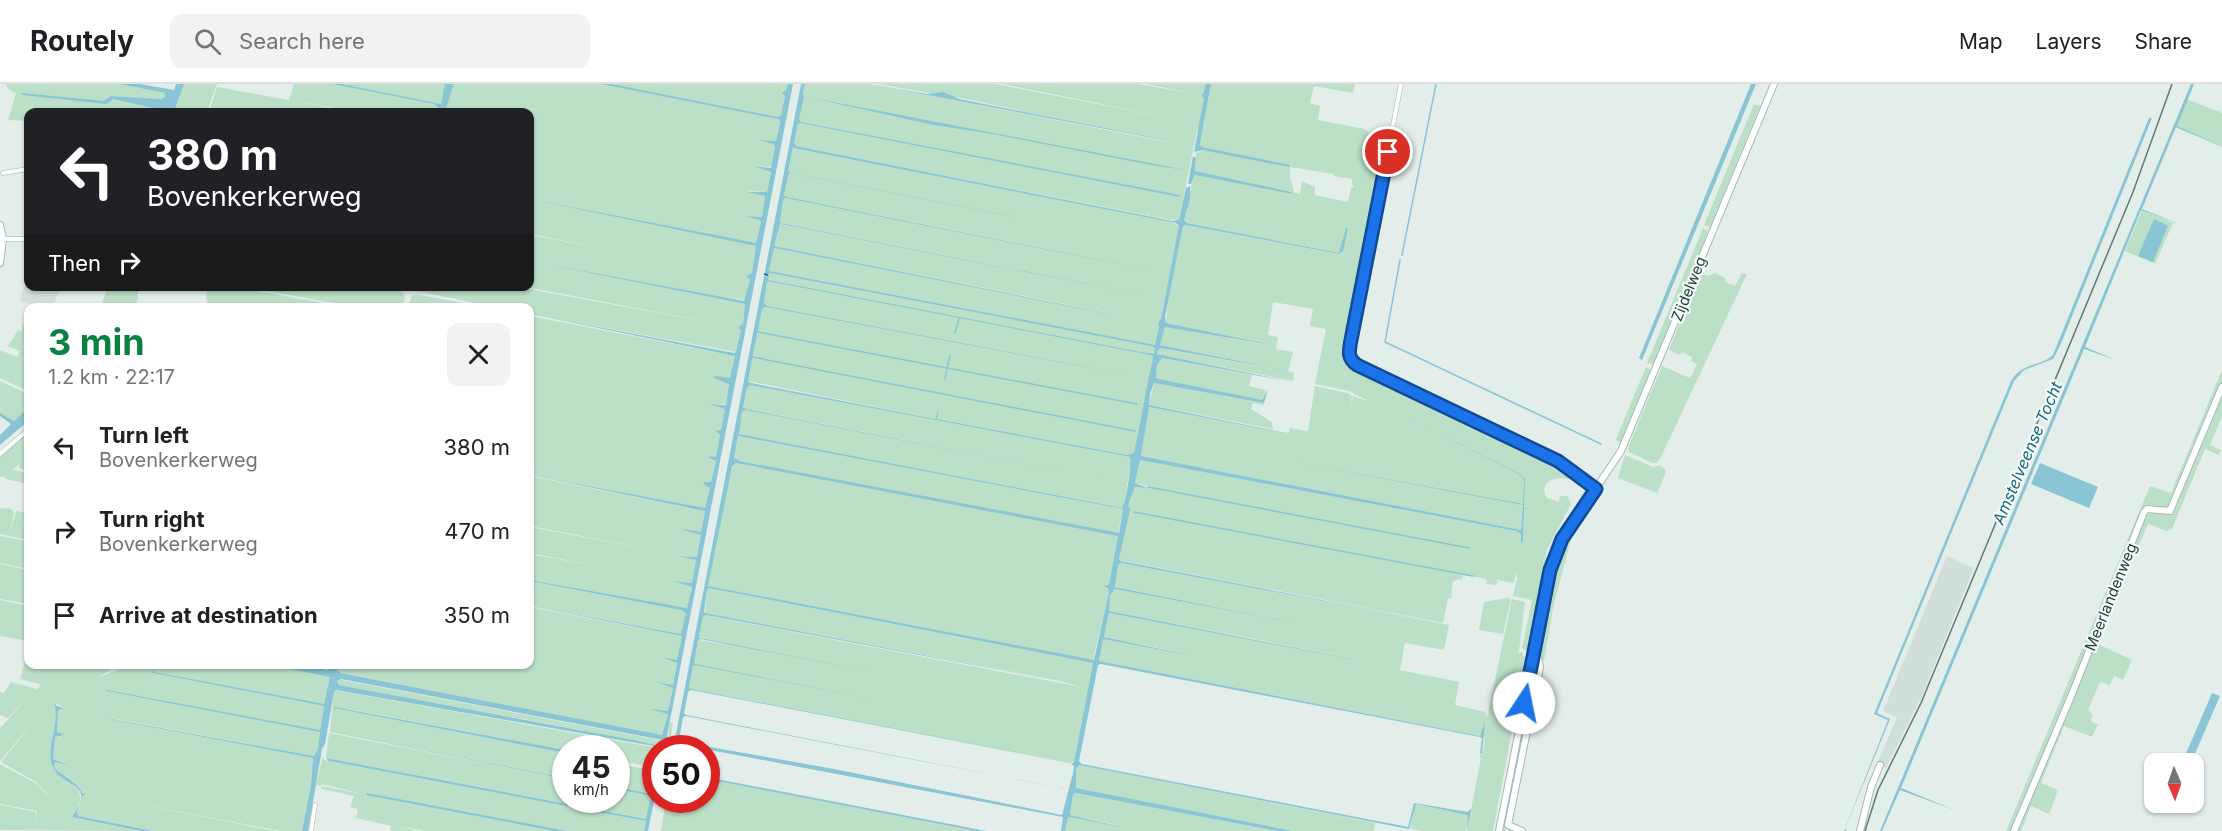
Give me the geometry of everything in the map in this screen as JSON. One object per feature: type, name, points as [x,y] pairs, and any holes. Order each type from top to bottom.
[{"type":"street","points":[[1401,84],[1351,340],[1349,353],[1351,360],[1357,365],[1558,461],[1596,489]]},
{"type":"street","name":"Zijdelweg","points":[[1499,831],[1530,654],[1556,551],[1621,451],[1774,84]]},
{"type":"street","points":[[3,173],[24,170]]},
{"type":"street","points":[[0,225],[3,239],[0,263]]},
{"type":"street","points":[[3,239],[24,239]]},
{"type":"street","name":"Meerlandenweg","points":[[2014,831],[2072,694],[2144,512],[2151,509],[2170,512],[2222,387]]},
{"type":"street","points":[[0,454],[24,433]]},
{"type":"street","points":[[1522,831],[1508,828],[1540,667],[1538,657],[1530,654]]},
{"type":"street","points":[[1860,831],[1871,788],[1880,765]]},
{"type":"street","points":[[311,831],[315,805]]},
{"type":"shaded area","points":[[24,286],[24,291],[59,291],[54,303],[20,301]]},
{"type":"shaded area","points":[[1947,556],[1974,568],[1921,698],[1886,768],[1877,764],[1897,717],[1883,711]]},
{"type":"green space","points":[[6,84],[119,84],[165,93],[165,97],[161,99],[111,96],[154,108],[24,108],[24,121],[8,120],[16,93],[8,89]]},
{"type":"green space","points":[[184,84],[217,84],[208,108],[175,108]]},
{"type":"green space","points":[[294,84],[332,84],[434,104],[439,108],[336,108],[293,100],[330,108],[210,108],[217,87],[289,100]]},
{"type":"green space","points":[[342,84],[445,84],[441,104]]},
{"type":"green space","points":[[454,84],[601,84],[780,119],[776,141],[758,140],[773,144],[775,147],[772,167],[753,166],[771,172],[767,192],[748,191],[765,196],[762,217],[744,216],[761,222],[757,243],[705,235],[756,246],[752,274],[746,277],[750,280],[746,300],[534,262],[534,236],[611,250],[534,235],[534,108],[446,108]]},
{"type":"green space","points":[[612,84],[788,84],[781,116],[778,117]]},
{"type":"green space","points":[[805,84],[869,84],[1189,146],[970,100],[877,84],[996,84],[1195,123],[1003,84],[1138,84],[1196,94],[1146,84],[1206,84],[1199,130],[1179,220],[1176,221],[796,146],[794,144],[800,123],[1180,196],[801,122],[799,119]]},
{"type":"green space","points":[[1211,84],[1355,84],[1353,93],[1314,86],[1310,103],[1320,106],[1318,120],[1365,129],[1371,134],[1389,139],[1353,317],[1349,362],[1353,366],[1531,450],[1570,473],[1568,479],[1553,479],[1546,484],[1545,488],[1547,498],[1559,502],[1560,496],[1567,496],[1571,504],[1547,550],[1527,651],[1522,648],[1532,600],[1513,596],[1516,573],[1514,583],[1491,579],[1498,581],[1496,585],[1486,584],[1487,579],[1463,575],[1462,579],[1453,581],[1451,598],[1448,598],[1443,623],[1119,560],[1128,505],[1135,487],[1147,488],[1147,486],[1135,483],[1140,460],[1516,531],[1521,534],[1523,542],[1525,479],[1522,475],[1377,406],[1522,476],[1524,503],[1520,505],[1523,506],[1521,530],[1141,456],[1148,407],[1289,433],[1290,428],[1308,431],[1315,386],[1348,393],[1352,396],[1349,415],[1353,396],[1368,401],[1349,391],[1315,384],[1326,329],[1310,326],[1313,309],[1273,302],[1268,335],[1278,337],[1276,349],[1293,352],[1288,371],[1294,373],[1293,381],[1157,354],[1161,348],[1286,371],[1160,345],[1165,326],[1272,346],[1166,323],[1168,300],[1183,226],[1333,253],[1341,254],[1343,252],[1347,228],[1339,253],[1187,223],[1184,220],[1195,175],[1292,193],[1195,171],[1196,153],[1202,150],[1290,166],[1202,147],[1200,144]],"holes":[[[1290,167],[1334,174],[1334,176],[1352,179],[1352,185],[1354,185],[1351,188],[1348,202],[1315,195],[1315,187],[1302,181],[1300,194],[1294,192]]]},
{"type":"green space","points":[[2186,99],[2222,113],[2222,147],[2174,127]]},
{"type":"green space","points":[[1754,104],[1760,106],[1710,227],[1704,225]]},
{"type":"green space","points":[[793,148],[1153,217],[1179,225],[1161,319],[1158,323],[1155,345],[1152,346],[1156,352],[1148,353],[1153,356],[1143,419],[1133,455],[937,419],[937,413],[935,419],[748,381],[764,307],[996,350],[767,306],[764,303],[767,281],[851,297],[767,280],[768,273],[1146,345],[771,272],[769,271],[773,248],[1155,322],[774,246],[779,224],[1046,275],[780,223],[785,198],[1084,256],[787,197],[784,195],[789,173],[902,194],[791,173],[788,171]]},
{"type":"green space","points":[[2142,210],[2173,223],[2155,264],[2125,251]]},
{"type":"green space","points":[[1703,228],[1708,231],[1655,364],[1647,363]]},
{"type":"green space","points":[[534,262],[745,304],[736,352],[534,315],[534,303],[475,303],[417,291],[534,290],[735,327],[534,289]]},
{"type":"green space","points":[[1700,273],[1709,276],[1715,273],[1725,278],[1725,282],[1735,286],[1742,273],[1747,274],[1660,459],[1652,463],[1629,452],[1628,448],[1662,366],[1690,378],[1697,364],[1691,361],[1692,357],[1682,352],[1680,355],[1669,350]]},
{"type":"green space","points":[[106,291],[139,291],[136,303],[102,303]]},
{"type":"green space","points":[[207,291],[257,291],[325,303],[208,303]]},
{"type":"green space","points":[[266,291],[397,291],[402,292],[405,297],[404,303],[333,303]]},
{"type":"green space","points":[[412,295],[419,295],[464,303],[410,303]]},
{"type":"green space","points":[[534,317],[735,356],[730,379],[714,377],[729,383],[726,404],[710,404],[725,409],[721,431],[715,431],[720,435],[716,457],[710,456],[716,461],[711,483],[703,484],[710,488],[705,508],[534,476]]},
{"type":"green space","points":[[22,324],[24,325],[24,389],[0,378],[0,350],[17,357],[20,351],[8,346],[18,330],[22,332]]},
{"type":"green space","points":[[1161,358],[1252,375],[1249,386],[1266,390],[1262,400],[1159,379],[1156,377],[1157,365]]},
{"type":"green space","points":[[1646,367],[1651,370],[1651,373],[1623,442],[1618,442],[1616,439]]},
{"type":"green space","points":[[2222,370],[2222,387],[2167,510],[2151,505],[2144,514],[2012,831],[2006,831],[2150,486],[2171,493]]},
{"type":"green space","points":[[0,381],[24,392],[24,412],[14,421],[0,413]]},
{"type":"green space","points":[[1154,383],[1264,403],[1263,405],[1253,403],[1251,409],[1272,422],[1273,429],[1149,405]]},
{"type":"green space","points":[[750,385],[1130,457],[1123,508],[1056,496],[1123,509],[1118,534],[1115,534],[1118,536],[1109,584],[1105,585],[1109,592],[1093,660],[708,586],[723,501],[736,463],[1112,533],[734,459],[738,436],[1014,488],[738,434],[742,412],[745,410],[1105,479],[746,409],[743,407],[747,388]]},
{"type":"green space","points":[[2222,397],[2222,417],[2210,445],[2221,450],[2219,455],[2205,449],[2172,529],[2167,531],[2148,524],[2098,644],[2132,660],[2123,680],[2114,676],[2110,685],[2100,682],[2088,710],[2092,714],[2091,722],[2098,724],[2092,737],[2064,726],[2041,783],[2058,790],[2049,814],[2031,806],[2021,831],[2016,831],[2147,515],[2150,511],[2156,510],[2167,514],[2174,510]]},
{"type":"green space","points":[[24,436],[24,470],[19,468],[19,464],[10,472],[14,470],[24,472],[24,483],[6,479],[3,476],[0,478],[0,457]]},
{"type":"green space","points":[[1625,455],[1653,467],[1660,465],[1665,469],[1666,472],[1657,493],[1618,478]]},
{"type":"green space","points":[[534,477],[705,511],[701,533],[683,529],[701,535],[697,557],[678,555],[696,560],[692,583],[674,581],[692,587],[687,608],[534,581],[534,555],[601,567],[534,554],[534,528],[669,553],[534,527]]},
{"type":"green space","points":[[1587,486],[1590,494],[1563,533],[1547,570],[1553,543]]},
{"type":"green space","points":[[0,508],[11,509],[14,512],[11,530],[16,511],[24,512],[24,539],[0,534]]},
{"type":"green space","points":[[1575,525],[1554,603],[1544,661],[1537,651],[1550,586],[1560,554]]},
{"type":"green space","points":[[0,536],[24,540],[24,568],[0,563]]},
{"type":"green space","points":[[0,564],[24,569],[24,603],[0,599]]},
{"type":"green space","points":[[1118,564],[1449,625],[1444,650],[1405,643],[1400,670],[1459,682],[1455,705],[1485,712],[1487,718],[1512,599],[1525,602],[1519,651],[1517,652],[1523,653],[1526,657],[1493,831],[1467,831],[1481,758],[1479,756],[1483,752],[1485,738],[1481,734],[1480,736],[1099,661],[1103,639],[1198,656],[1104,637],[1109,613],[1388,665],[1109,611],[1110,595],[1115,589],[1298,623],[1115,587]]},
{"type":"green space","points":[[534,582],[681,610],[686,613],[682,634],[534,607]]},
{"type":"green space","points":[[709,588],[1093,663],[1074,762],[1068,763],[691,689],[689,687],[698,640],[730,645],[699,637],[703,615],[1081,687],[1061,681],[705,613]]},
{"type":"green space","points":[[1511,599],[1503,634],[1479,630],[1484,602]]},
{"type":"green space","points":[[0,600],[24,605],[24,640],[0,636]]},
{"type":"green space","points":[[534,608],[682,636],[678,660],[660,658],[677,663],[673,685],[656,683],[673,688],[668,711],[658,710],[668,714],[662,735],[338,672],[339,669],[534,669]]},
{"type":"green space","points":[[1535,661],[1538,667],[1505,831],[1502,831]]},
{"type":"green space","points":[[24,665],[24,669],[112,669],[100,677],[120,669],[152,669],[153,673],[324,706],[320,730],[274,722],[320,732],[318,748],[314,756],[73,711],[313,758],[311,785],[302,831],[281,831],[96,796],[276,831],[153,831],[78,816],[83,794],[54,767],[61,775],[78,790],[79,805],[72,817],[141,831],[0,830],[0,805],[36,812],[36,824],[37,811],[0,804],[0,764],[35,783],[54,801],[36,782],[1,762],[35,720],[0,761],[0,728],[33,692],[8,718],[0,715],[0,692],[4,693],[11,682],[37,689],[40,684],[20,679]],"holes":[[[54,703],[68,710],[59,709],[58,711],[57,732],[64,736],[55,737],[53,759],[70,764],[55,762],[54,767],[50,747],[56,719]]]},
{"type":"green space","points":[[152,669],[290,669],[330,677],[324,705],[154,672]]},
{"type":"green space","points":[[337,679],[642,737],[642,743],[630,741],[630,735],[604,735],[339,685]]},
{"type":"green space","points":[[334,690],[585,735],[552,735],[552,748],[334,708],[552,750],[552,775],[330,732]]},
{"type":"green space","points":[[670,722],[673,724],[671,735],[668,735]]},
{"type":"green space","points":[[329,733],[552,776],[552,801],[326,758]]},
{"type":"green space","points":[[630,743],[642,745],[642,765],[630,763]]},
{"type":"green space","points":[[323,756],[324,760],[552,803],[552,813],[604,813],[646,821],[644,831],[567,831],[366,795],[554,831],[427,831],[400,827],[418,831],[390,831],[391,826],[396,827],[356,818],[358,809],[350,807],[354,796],[322,789],[321,786],[363,794],[322,784],[316,785]]},
{"type":"green space","points":[[1079,765],[1375,823],[1374,831],[1293,831],[1075,788],[1076,769]]},
{"type":"green space","points":[[630,766],[642,768],[642,792],[630,790]]},
{"type":"green space","points":[[720,782],[976,831],[661,831],[664,813],[720,813]]},
{"type":"green space","points":[[630,792],[642,794],[642,813],[648,813],[647,819],[615,813],[630,813]]},
{"type":"green space","points":[[1076,793],[1277,831],[1065,831],[1068,818],[1071,817],[1130,828],[1070,815],[1073,795]]},
{"type":"green space","points":[[1415,804],[1469,815],[1466,831],[1410,829]]},
{"type":"water","points":[[119,84],[140,84],[174,90],[176,84],[184,84],[175,108],[154,108],[113,99],[107,104],[22,95],[22,93],[104,101],[111,96],[161,99],[165,97],[165,93]]},
{"type":"water","points":[[332,84],[342,84],[441,104],[445,84],[454,84],[446,108],[439,108],[434,104]]},
{"type":"water","points":[[601,84],[612,84],[778,117],[781,115],[785,96],[782,93],[788,84],[793,84],[667,735],[662,735],[668,714],[650,709],[668,711],[673,688],[655,682],[673,685],[677,663],[660,657],[677,660],[682,636],[534,607],[681,634],[686,613],[681,610],[534,581],[687,608],[692,587],[673,581],[692,583],[696,560],[678,556],[697,557],[701,535],[683,529],[701,532],[705,511],[534,476],[705,508],[710,488],[703,484],[711,482],[716,461],[709,458],[710,456],[716,457],[720,435],[715,431],[721,430],[725,409],[709,404],[726,405],[729,384],[714,376],[730,378],[735,356],[534,315],[734,353],[741,330],[738,328],[743,323],[745,304],[534,262],[744,301],[750,280],[746,276],[752,273],[756,246],[534,200],[756,243],[761,222],[744,216],[762,217],[765,196],[748,192],[767,192],[771,172],[753,166],[771,168],[775,147],[773,144],[758,140],[776,141],[779,119]]},
{"type":"water","points":[[801,84],[805,84],[799,119],[801,122],[1180,195],[1180,197],[800,123],[794,143],[796,146],[1172,221],[1179,220],[1186,188],[1190,186],[1190,199],[1184,220],[1187,223],[1339,253],[1346,228],[1348,228],[1343,252],[1339,254],[1183,226],[1165,317],[1166,323],[1272,345],[1165,327],[1160,345],[1288,371],[1161,348],[1157,354],[1292,382],[1162,358],[1157,365],[1156,377],[1159,379],[1262,400],[1268,389],[1264,403],[1154,383],[1149,405],[1285,433],[1149,407],[1141,456],[1521,530],[1523,505],[1283,460],[1523,504],[1524,481],[1522,476],[1378,405],[1522,475],[1525,479],[1523,542],[1521,542],[1521,534],[1516,531],[1140,460],[1135,483],[1148,488],[1135,487],[1128,505],[1130,510],[1119,559],[1121,561],[1445,624],[1121,563],[1118,565],[1115,587],[1301,624],[1115,589],[1110,595],[1109,611],[1388,666],[1109,613],[1104,637],[1199,657],[1103,639],[1099,661],[1480,736],[1485,723],[1482,754],[1480,753],[1482,739],[1480,737],[1101,664],[1098,665],[1079,761],[1082,764],[1408,827],[1414,803],[1468,812],[1470,809],[1467,831],[1468,815],[1416,804],[1409,829],[1079,765],[1076,769],[1076,788],[1293,831],[1277,831],[1076,793],[1073,795],[1070,815],[1130,829],[1071,817],[1068,818],[1065,831],[1061,831],[1063,817],[720,752],[720,749],[834,769],[1062,815],[1073,773],[1074,766],[1071,764],[1074,762],[1093,663],[709,588],[705,613],[1085,686],[706,615],[703,616],[700,638],[894,676],[700,639],[695,664],[888,702],[695,665],[689,687],[691,689],[1068,762],[691,690],[688,692],[684,713],[686,715],[1066,789],[683,717],[680,735],[676,735]],"holes":[[[793,148],[1176,223],[1179,225],[1155,345],[769,271],[774,248],[1155,323],[774,246],[780,224],[1160,298],[780,223],[785,198],[1165,273],[787,197],[784,195],[789,173],[1170,247],[791,173],[788,171]],[[769,273],[1155,348],[1154,353],[1146,353],[768,280]],[[767,281],[1151,355],[1153,357],[1134,453],[1127,455],[937,419],[939,408],[935,419],[751,383],[748,381],[762,309],[765,307],[1145,378],[767,306],[764,303]],[[750,385],[1130,457],[1124,505],[1122,508],[739,434],[742,412],[745,410],[1123,483],[746,409],[743,407],[747,388]],[[738,436],[1123,509],[1119,533],[739,461],[734,458]],[[736,463],[1118,536],[1109,584],[1104,586],[1109,592],[1094,660],[708,586],[732,467]]]},
{"type":"water","points":[[869,84],[927,94],[943,92],[959,99],[1190,145]]},
{"type":"water","points":[[1206,84],[1211,84],[1200,144],[1202,147],[1290,165],[1289,167],[1202,150],[1194,152],[1204,98],[1201,95]]},
{"type":"water","points":[[1751,84],[1756,84],[1642,360],[1639,358]]},
{"type":"water","points":[[2191,84],[2194,84],[2177,126],[2222,146],[2176,127],[2142,209],[2184,226],[2141,210],[2085,347],[2116,360],[2084,349],[1901,788],[1957,811],[1900,790],[1880,831]]},
{"type":"water","points":[[807,97],[1186,170],[934,125]]},
{"type":"water","points":[[2149,118],[2152,118],[2060,346],[2053,359],[2024,370],[2014,381],[1877,713],[1890,719],[1845,829],[1847,831],[1844,831],[1888,720],[1874,714],[2011,381],[2021,371],[2053,355]]},
{"type":"water","points":[[1193,156],[1196,158],[1195,171],[1293,194],[1195,175],[1191,184],[1188,184]]},
{"type":"water","points":[[2154,219],[2168,226],[2153,262],[2138,256]]},
{"type":"water","points":[[24,412],[24,424],[0,445],[0,435],[11,424],[0,416],[0,413],[14,421]]},
{"type":"water","points":[[2040,463],[2098,487],[2089,508],[2031,484]]},
{"type":"water","points":[[151,669],[154,672],[324,704],[330,677],[290,669],[339,669],[341,673],[662,735],[642,736],[341,679],[337,681],[339,685],[606,735],[591,735],[336,690],[322,749],[308,831],[302,831],[311,785],[313,758],[73,712],[314,756],[318,748],[320,732],[104,689],[320,730],[324,706],[153,673]]},
{"type":"water","points":[[2212,693],[2220,696],[2195,753],[2186,753]]},
{"type":"water","points":[[54,703],[68,710],[58,711],[57,732],[65,735],[55,737],[53,759],[70,765],[55,762],[54,767],[77,785],[82,793],[86,794],[83,795],[78,816],[153,831],[141,831],[72,817],[79,806],[81,797],[80,791],[57,774],[53,767],[50,752],[56,719]]},
{"type":"water","points":[[334,708],[552,748],[552,750]]},
{"type":"water","points":[[330,732],[552,775],[552,776]]},
{"type":"water","points":[[630,740],[642,742],[642,744],[630,742]]},
{"type":"water","points":[[326,758],[552,801],[552,803],[329,761]]},
{"type":"water","points":[[720,780],[986,831],[976,831],[720,782]]},
{"type":"water","points":[[630,790],[642,792],[642,794],[630,792]]},
{"type":"water","points":[[367,793],[567,831],[554,831],[366,795]]},
{"type":"water","points":[[604,813],[646,819],[647,813],[652,813],[648,831],[644,831],[646,821]]},
{"type":"waterway","points":[[1402,255],[1436,84]]},
{"type":"waterway","points":[[1400,260],[1385,342],[1601,444]]},
{"type":"waterway","points":[[955,333],[959,318]]},
{"type":"waterway","points":[[758,332],[947,368],[950,356]]},
{"type":"waterway","points":[[752,357],[1135,431]]},
{"type":"waterway","points":[[945,380],[947,368],[1137,404]]},
{"type":"waterway","points":[[1148,487],[1469,548]]},
{"type":"waterway","points":[[1134,512],[1473,576]]},
{"type":"ferry route","points":[[764,274],[768,275]]},
{"type":"tram line","points":[[1865,831],[1878,790],[1921,703],[2133,192],[2172,84]]},
{"type":"route","points":[[1388,152],[1351,340],[1349,353],[1351,360],[1357,365],[1558,461],[1596,489],[1556,551],[1541,612],[1524,703]]},
{"type":"water label","name":"Amstelveense Tocht","points":[[2027,453]]}]
